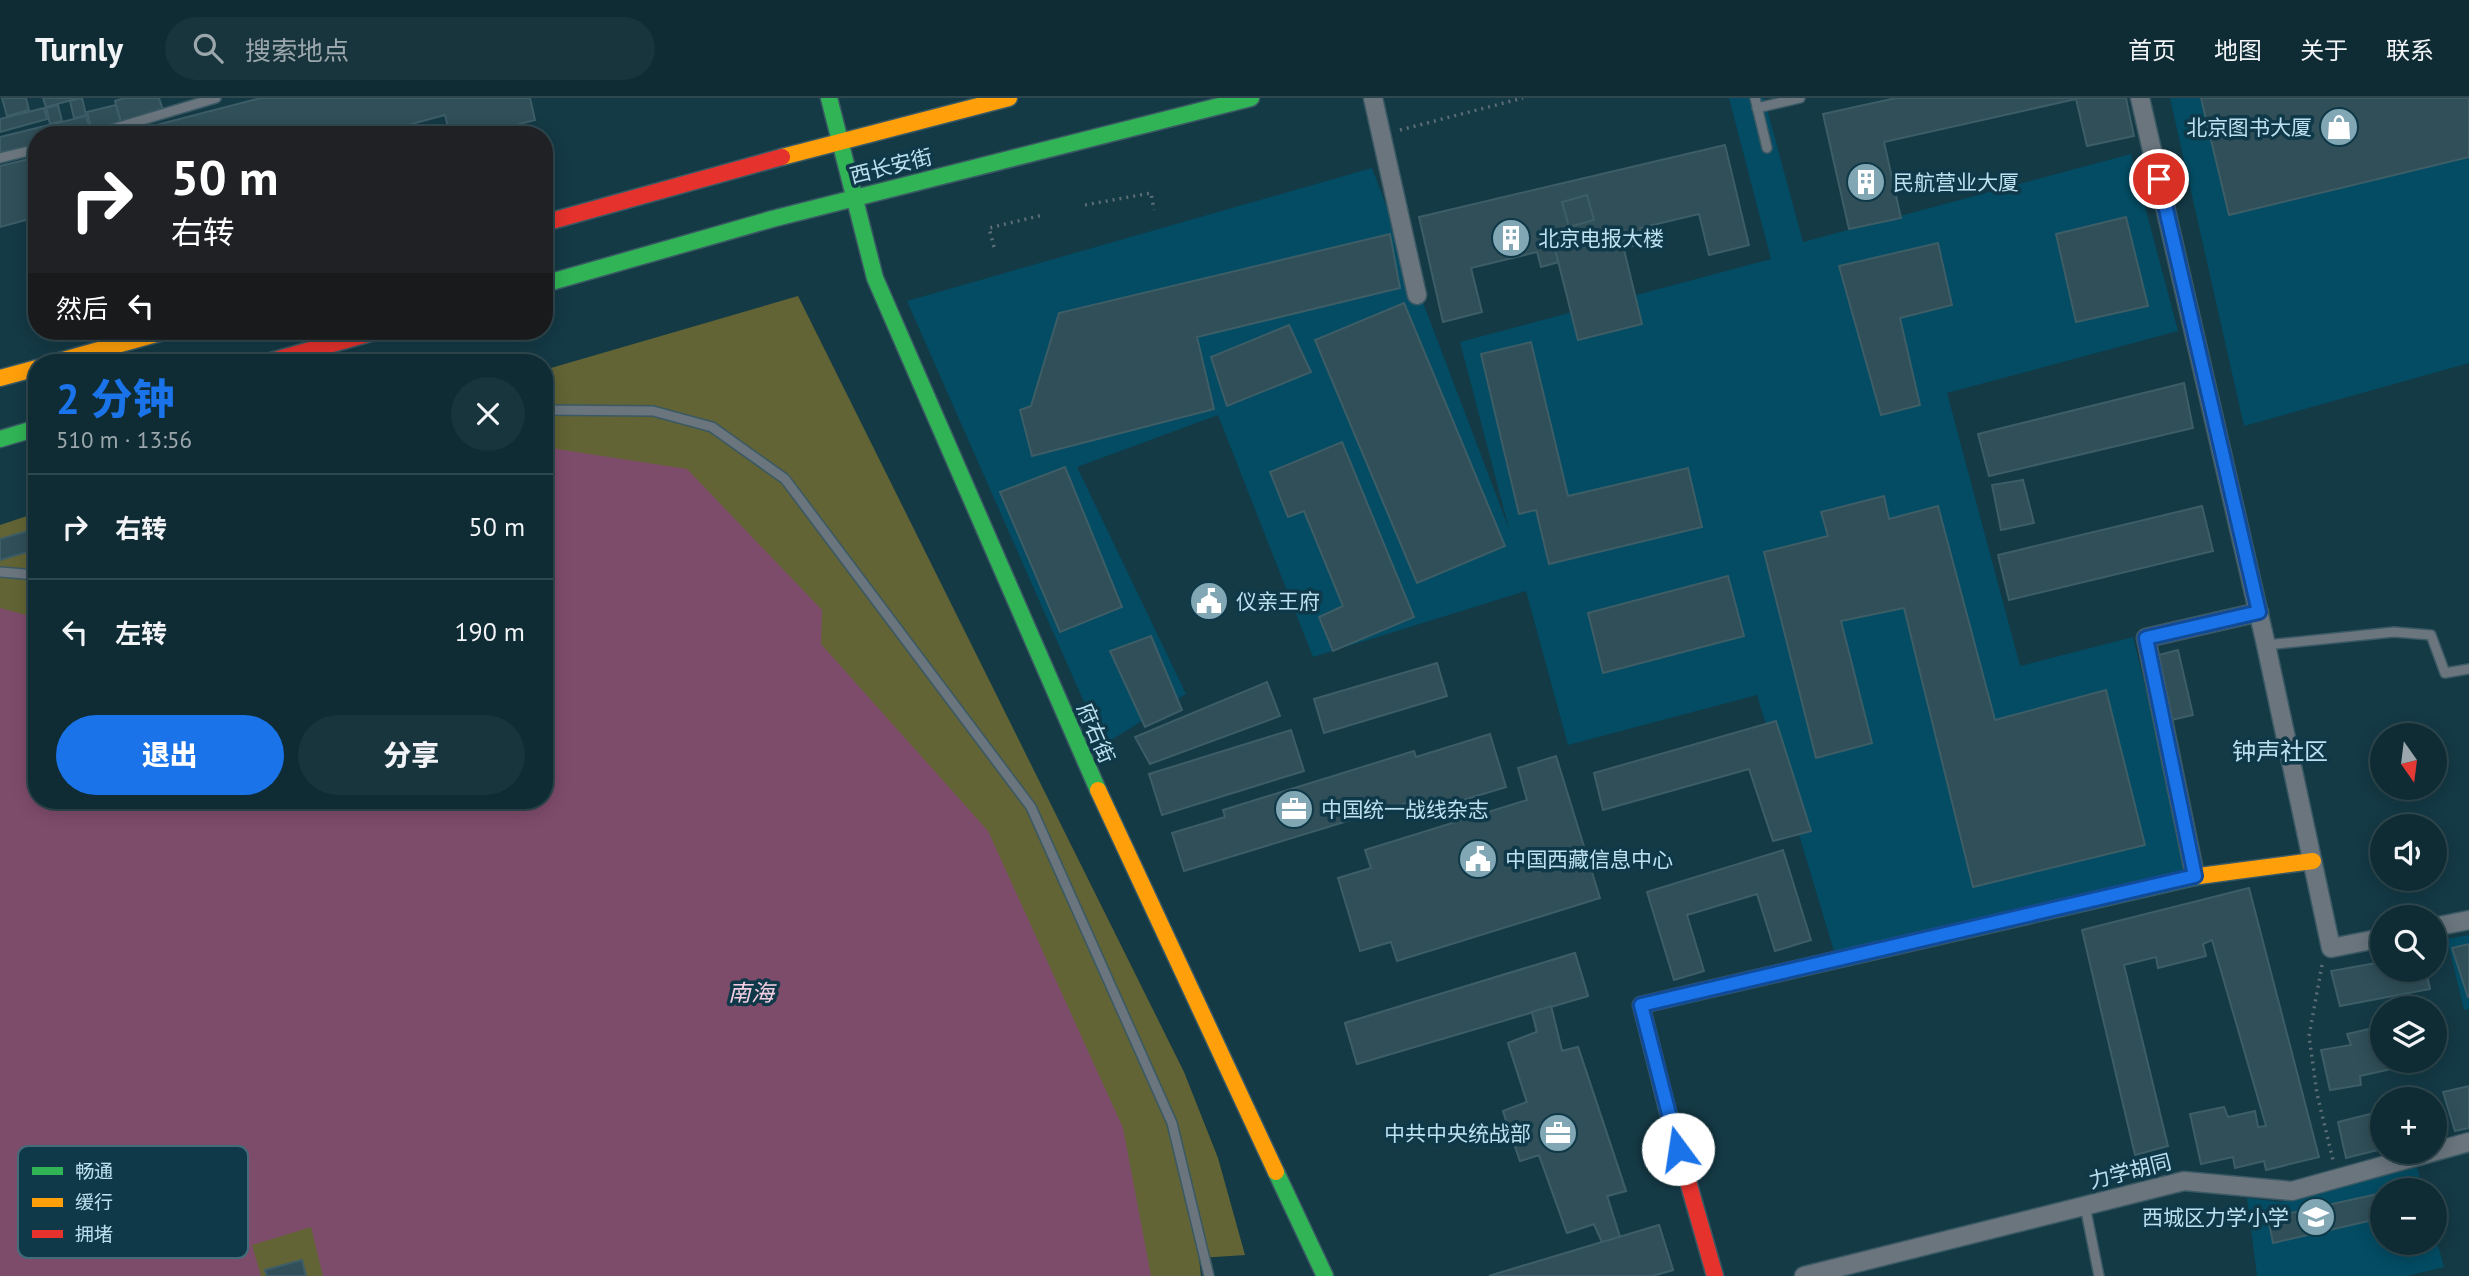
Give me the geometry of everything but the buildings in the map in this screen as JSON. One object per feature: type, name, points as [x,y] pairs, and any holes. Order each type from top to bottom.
[{"type":"main road","name":"府右街","points":[[829,98],[876,278],[1121,843],[1325,1276]]},
{"type":"main road","name":"西长安街","points":[[553,220],[839,141],[1009,98]]},
{"type":"main road","name":"西长安街","points":[[553,281],[854,197],[1251,98]]},
{"type":"main road","points":[[85,354],[135,340]]},
{"type":"main road","points":[[297,354],[347,340]]},
{"type":"main road","points":[[0,378],[28,370]]},
{"type":"main road","points":[[0,439],[28,431]]},
{"type":"main road","points":[[1716,1276],[1684,1173],[1641,1005],[2195,876],[2313,861]]},
{"type":"street","points":[[1373,98],[1417,295]]},
{"type":"street","points":[[2140,98],[2259,612],[2331,948],[2370,940]]},
{"type":"street","points":[[2195,876],[2146,638],[2259,612]]},
{"type":"street","points":[[2447,924],[2469,920]]},
{"type":"street","name":"力学胡同","points":[[1804,1276],[2184,1181],[2292,1191],[2469,1142]]},
{"type":"lane","points":[[122,126],[216,98]]},
{"type":"lane","points":[[1755,98],[1767,148]]},
{"type":"lane","points":[[1757,108],[1800,98]]},
{"type":"lane","points":[[0,158],[28,151]]},
{"type":"lane","points":[[553,410],[653,411],[712,427],[785,479],[1031,807],[1172,1123],[1209,1276]]},
{"type":"lane","points":[[0,572],[28,574]]},
{"type":"lane","points":[[2266,645],[2394,632],[2431,635],[2445,673],[2469,668]]},
{"type":"lane","points":[[2085,1206],[2099,1276]]},
{"type":"path","points":[[1381,135],[1523,98]]},
{"type":"path","points":[[1085,205],[1151,192],[1154,209]]},
{"type":"path","points":[[994,247],[989,228],[1043,215]]},
{"type":"path","points":[[2329,960],[2320,967],[2309,1036],[2317,1094],[2336,1170]]},
{"type":"shaded area","points":[[1729,98],[1764,98],[1803,242],[2131,154],[2178,331],[1947,393],[2020,666],[2133,637],[2191,874],[1834,951],[1757,695],[1568,745],[1526,591],[1313,657],[1218,415],[1077,467],[1186,694],[1103,745],[907,301],[1372,168],[1509,529],[1460,342],[1771,259]]},
{"type":"shaded area","points":[[2170,98],[2469,98],[2469,363],[2244,426]]},
{"type":"shaded area","points":[[2469,935],[2469,1009],[2464,1010],[2447,939]]},
{"type":"shaded area","name":"西城区力学小学","points":[[2417,1167],[2420,1178],[2374,1178]]},
{"type":"shaded area","name":"西城区力学小学","points":[[2370,1179],[2370,1255],[2441,1255],[2444,1267],[2407,1276],[2257,1276],[2247,1198],[2280,1202]]},
{"type":"green space","name":"南海","points":[[798,296],[1184,1072],[1218,1158],[1245,1255],[1199,1258],[1201,1276],[0,1276],[0,525],[28,516],[28,809],[553,809],[553,367]]},
{"type":"water","name":"南海","points":[[553,448],[687,469],[822,610],[821,644],[988,831],[1123,1128],[1151,1276],[323,1276],[311,1227],[252,1245],[261,1276],[0,1276],[0,608],[28,616],[28,809],[553,809]]},
{"type":"traffic: fast","points":[[829,98],[875,278],[1098,790]]},
{"type":"traffic: fast","points":[[553,281],[772,219],[1251,98]]},
{"type":"traffic: fast","points":[[0,439],[28,431]]},
{"type":"traffic: fast","points":[[1667,1108],[1641,1005],[2199,876]]},
{"type":"traffic: fast","points":[[1276,1172],[1325,1276]]},
{"type":"traffic: slow","points":[[782,157],[1009,98]]},
{"type":"traffic: slow","points":[[85,354],[135,340]]},
{"type":"traffic: slow","points":[[0,378],[28,370]]},
{"type":"traffic: slow","points":[[1098,790],[1276,1172]]},
{"type":"traffic: slow","points":[[2199,876],[2313,861]]},
{"type":"traffic: jam","points":[[553,221],[782,157]]},
{"type":"traffic: jam","points":[[296,354],[346,340]]},
{"type":"traffic: jam","points":[[1667,1108],[1715,1276]]},
{"type":"place","name":"北京图书大厦","points":[[2339,127]]},
{"type":"place","name":"民航营业大厦","points":[[1866,182]]},
{"type":"place","name":"北京电报大楼","points":[[1511,238]]},
{"type":"place","name":"仪亲王府","points":[[1209,601]]},
{"type":"place","name":"中国统一战线杂志","points":[[1294,809]]},
{"type":"place","name":"中国西藏信息中心","points":[[1478,859]]},
{"type":"place","name":"中共中央统战部","points":[[1558,1133]]},
{"type":"place","name":"西城区力学小学","points":[[2316,1217]]},
{"type":"district","name":"钟声社区","points":[[2280,751]]},
{"type":"route","points":[[1678,1149],[1641,1005],[2195,876],[2146,638],[2259,612],[2159,179]]}]
